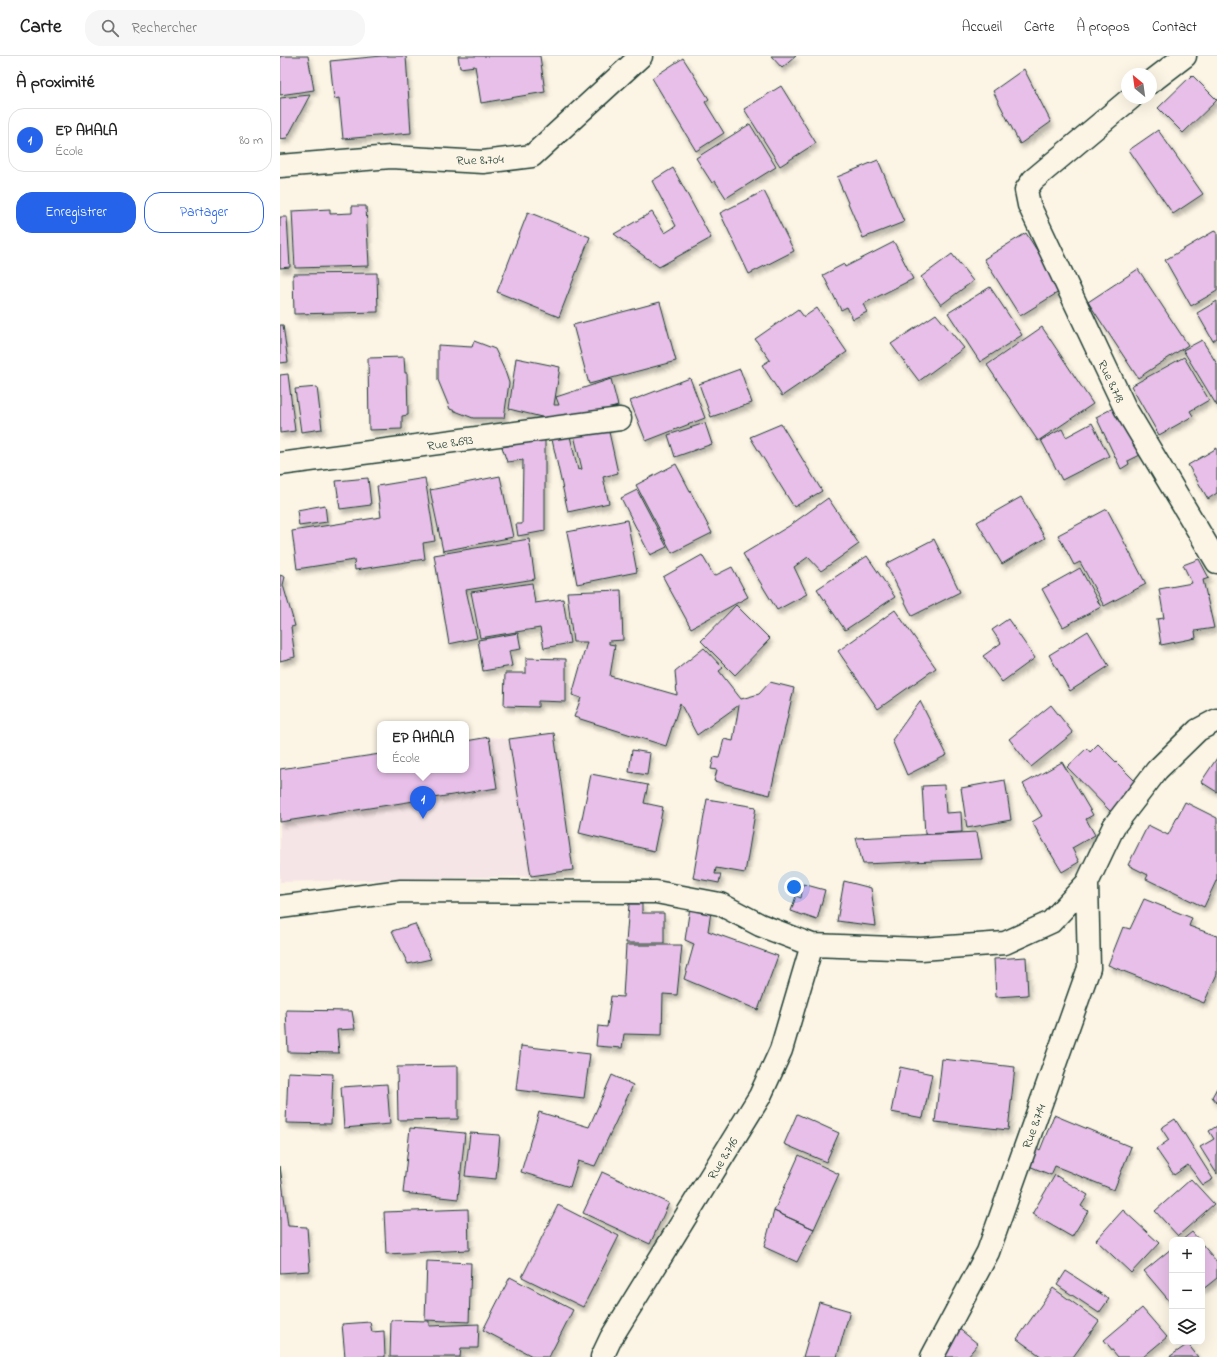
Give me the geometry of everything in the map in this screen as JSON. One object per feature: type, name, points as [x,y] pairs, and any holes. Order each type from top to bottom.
[{"type":"street","name":"Rue 8.704","points":[[280,166],[391,157],[483,162],[532,156],[641,56]]},
{"type":"street","points":[[1157,77],[1185,56]]},
{"type":"street","name":"Rue 8.718","points":[[1124,104],[1033,180],[1026,190],[1029,205],[1125,408],[1217,562]]},
{"type":"street","name":"Rue 8.693","points":[[280,464],[620,419]]},
{"type":"street","points":[[280,907],[401,891],[656,892],[720,904],[760,925],[812,945],[921,949],[1005,943],[1051,922],[1087,883],[1114,826],[1157,770],[1198,730],[1217,720]]},
{"type":"street","name":"Rue 8.714","points":[[932,1357],[988,1252],[1089,968],[1087,883]]},
{"type":"street","name":"Rue 8.716","points":[[602,1357],[611,1338],[760,1096],[781,1050],[812,945]]},
{"type":"shaded area","points":[[554,733],[573,870],[531,876],[280,882],[280,769],[377,754],[377,773],[469,773],[469,740],[489,737],[509,739]]},
{"type":"building","points":[[280,56],[308,56],[314,90],[280,95]]},
{"type":"building","points":[[382,56],[406,56],[411,133],[343,139],[339,98],[334,99],[330,61]]},
{"type":"building","points":[[458,56],[540,56],[545,92],[481,103],[475,66],[460,68]]},
{"type":"building","points":[[771,56],[796,56],[782,68]]},
{"type":"building","points":[[683,58],[709,99],[705,102],[724,133],[696,151],[652,78]]},
{"type":"building","points":[[1024,69],[1051,122],[1020,144],[993,91]]},
{"type":"building","points":[[1192,75],[1217,100],[1183,133],[1158,108]]},
{"type":"building","points":[[781,86],[816,143],[780,166],[744,109]]},
{"type":"building","points":[[310,95],[287,138],[280,139],[280,98]]},
{"type":"building","points":[[750,124],[776,167],[726,198],[715,181],[712,183],[696,158]]},
{"type":"building","points":[[1158,130],[1203,194],[1173,214],[1129,150]]},
{"type":"building","points":[[878,160],[904,222],[863,238],[837,177]]},
{"type":"building","points":[[673,168],[711,238],[659,267],[614,234],[652,212],[665,233],[676,226],[652,181]]},
{"type":"building","points":[[764,191],[794,251],[749,274],[720,213]]},
{"type":"building","points":[[352,206],[366,206],[369,266],[295,268],[292,211],[330,209],[330,214],[352,213]]},
{"type":"building","points":[[528,212],[590,237],[559,317],[497,292]]},
{"type":"building","points":[[280,217],[287,217],[290,267],[280,268]]},
{"type":"building","points":[[1216,230],[1217,291],[1191,306],[1165,260]]},
{"type":"building","points":[[1026,233],[1062,290],[1020,316],[984,259]]},
{"type":"building","points":[[894,242],[913,279],[863,304],[867,312],[853,319],[847,307],[841,310],[823,275],[844,264],[845,267]]},
{"type":"building","points":[[952,254],[973,281],[941,305],[921,277]]},
{"type":"building","points":[[1138,269],[1188,345],[1138,378],[1088,302]]},
{"type":"building","points":[[377,273],[378,312],[294,314],[293,274]]},
{"type":"building","points":[[990,287],[1022,335],[980,362],[948,313]]},
{"type":"building","points":[[1217,301],[1217,338],[1213,341],[1197,313]]},
{"type":"building","points":[[660,302],[676,361],[589,384],[573,325]]},
{"type":"building","points":[[817,308],[847,352],[782,396],[762,365],[770,360],[755,339],[798,309],[804,317]]},
{"type":"building","points":[[936,314],[964,348],[919,381],[891,344]]},
{"type":"building","points":[[280,325],[283,325],[288,362],[280,363]]},
{"type":"building","points":[[1042,327],[1093,404],[1038,441],[987,365]]},
{"type":"building","points":[[1202,340],[1217,364],[1217,406],[1183,350]]},
{"type":"building","points":[[474,341],[495,349],[505,371],[509,383],[504,418],[473,418],[450,409],[438,380],[438,345],[472,347]]},
{"type":"building","points":[[404,357],[405,373],[407,373],[408,415],[402,416],[402,429],[369,430],[368,358]]},
{"type":"building","points":[[1184,357],[1209,400],[1190,411],[1193,416],[1159,435],[1131,386]]},
{"type":"building","points":[[516,358],[560,367],[554,405],[559,405],[556,397],[611,379],[618,406],[562,422],[509,409]]},
{"type":"building","points":[[740,369],[752,403],[711,417],[699,384]]},
{"type":"building","points":[[288,374],[295,431],[280,433],[280,375]]},
{"type":"building","points":[[690,378],[705,418],[646,441],[630,401]]},
{"type":"building","points":[[317,387],[322,429],[301,432],[295,389]]},
{"type":"building","points":[[1115,407],[1140,455],[1128,461],[1129,464],[1121,469],[1096,417]]},
{"type":"building","points":[[607,423],[618,473],[603,477],[609,503],[568,512],[551,435],[569,432],[578,470],[582,469],[573,431]]},
{"type":"building","points":[[705,423],[712,444],[675,457],[668,435]]},
{"type":"building","points":[[1092,423],[1109,456],[1062,480],[1041,440],[1062,429],[1066,437]]},
{"type":"building","points":[[781,424],[822,491],[794,507],[750,437]]},
{"type":"building","points":[[545,439],[545,531],[518,536],[516,524],[522,524],[523,460],[507,462],[502,447]]},
{"type":"building","points":[[1217,448],[1217,493],[1208,499],[1188,465]]},
{"type":"building","points":[[676,464],[712,533],[672,553],[636,485]]},
{"type":"building","points":[[500,476],[513,537],[443,551],[430,490]]},
{"type":"building","points":[[368,478],[371,505],[340,509],[336,481]]},
{"type":"building","points":[[425,478],[435,541],[423,543],[425,559],[355,570],[354,560],[297,569],[292,531],[381,517],[377,486]]},
{"type":"building","points":[[637,490],[667,547],[650,555],[621,498]]},
{"type":"building","points":[[1021,497],[1045,538],[1002,564],[977,522]]},
{"type":"building","points":[[828,498],[859,544],[821,571],[808,557],[794,567],[807,594],[777,610],[743,554],[789,526]]},
{"type":"building","points":[[325,505],[327,522],[299,526],[297,510]]},
{"type":"building","points":[[1107,509],[1146,584],[1104,606],[1080,562],[1074,565],[1058,535]]},
{"type":"building","points":[[627,520],[637,572],[577,584],[567,532]]},
{"type":"building","points":[[529,539],[535,579],[466,590],[477,638],[449,644],[434,555]]},
{"type":"building","points":[[934,539],[960,592],[912,616],[886,564]]},
{"type":"building","points":[[702,555],[714,576],[732,567],[748,597],[691,628],[663,577]]},
{"type":"building","points":[[867,556],[895,597],[845,630],[817,589]]},
{"type":"building","points":[[1199,559],[1209,578],[1203,580],[1214,628],[1195,631],[1196,638],[1161,645],[1157,619],[1164,618],[1159,589],[1192,583],[1183,565]]},
{"type":"building","points":[[1080,568],[1101,607],[1063,627],[1042,589]]},
{"type":"building","points":[[280,575],[285,577],[283,585],[295,626],[291,627],[295,657],[280,661]]},
{"type":"building","points":[[532,583],[535,603],[563,599],[570,643],[544,648],[540,628],[480,638],[471,592]]},
{"type":"building","points":[[621,590],[623,640],[609,641],[609,644],[615,645],[610,676],[677,695],[675,671],[704,648],[723,668],[719,671],[741,699],[759,694],[770,682],[794,688],[770,795],[714,781],[717,770],[711,769],[714,757],[719,758],[724,739],[733,741],[739,705],[697,735],[680,703],[666,746],[574,717],[581,698],[572,695],[587,642],[573,642],[567,592]]},
{"type":"building","points":[[736,605],[770,639],[735,675],[701,641]]},
{"type":"building","points":[[895,610],[936,668],[878,709],[838,651]]},
{"type":"building","points":[[1008,619],[1035,658],[1002,682],[983,656],[1001,643],[992,630]]},
{"type":"building","points":[[1088,631],[1109,666],[1070,691],[1049,655]]},
{"type":"building","points":[[518,633],[521,649],[509,651],[512,666],[483,671],[478,640]]},
{"type":"building","points":[[526,658],[566,659],[566,702],[538,701],[538,707],[504,706],[505,673],[526,673]]},
{"type":"building","points":[[920,701],[947,755],[907,775],[892,740]]},
{"type":"building","points":[[1051,705],[1073,733],[1031,767],[1009,739]]},
{"type":"building","points":[[554,733],[573,870],[531,876],[509,739]]},
{"type":"building","points":[[489,737],[497,788],[280,822],[280,769],[377,754],[377,773],[469,773],[469,740]]},
{"type":"building","points":[[1098,744],[1139,785],[1111,812],[1067,767],[1087,748],[1090,752]]},
{"type":"building","points":[[632,750],[650,753],[647,775],[629,772]]},
{"type":"building","points":[[1217,758],[1217,792],[1201,782]]},
{"type":"building","points":[[1062,762],[1093,815],[1086,819],[1095,835],[1072,848],[1079,862],[1062,872],[1032,822],[1042,816],[1023,784]]},
{"type":"building","points":[[591,774],[648,785],[644,803],[663,807],[654,851],[579,833]]},
{"type":"building","points":[[1005,780],[1011,820],[967,828],[961,788]]},
{"type":"building","points":[[944,785],[946,813],[961,812],[962,832],[925,834],[922,786]]},
{"type":"building","points":[[707,799],[756,807],[745,873],[716,868],[715,874],[721,874],[719,883],[693,878]]},
{"type":"building","points":[[1185,802],[1217,818],[1217,879],[1204,907],[1146,879],[1148,875],[1128,865],[1148,825],[1168,835]]},
{"type":"building","points":[[977,832],[982,859],[863,864],[856,838]]},
{"type":"building","points":[[844,881],[871,888],[876,926],[837,921]]},
{"type":"building","points":[[803,884],[825,890],[817,920],[791,911],[796,896],[801,898]]},
{"type":"building","points":[[1144,899],[1192,918],[1189,926],[1217,936],[1217,974],[1204,1003],[1108,965],[1123,927],[1130,929]]},
{"type":"building","points":[[629,904],[642,904],[642,913],[664,913],[664,943],[626,943]]},
{"type":"building","points":[[690,907],[711,912],[708,931],[778,956],[758,1010],[684,979],[694,944],[685,940]]},
{"type":"building","points":[[415,924],[431,959],[408,964],[392,931]]},
{"type":"building","points":[[626,945],[682,945],[677,995],[663,994],[662,1035],[624,1034],[622,1048],[596,1046],[598,1026],[607,1027],[611,996],[623,997]]},
{"type":"building","points":[[1026,957],[1028,995],[996,997],[994,959]]},
{"type":"building","points":[[286,1010],[352,1011],[355,1029],[337,1030],[339,1053],[288,1052]]},
{"type":"building","points":[[521,1046],[590,1054],[584,1098],[516,1090]]},
{"type":"building","points":[[942,1059],[1015,1067],[1008,1130],[935,1122]]},
{"type":"building","points":[[458,1066],[458,1119],[398,1120],[397,1067]]},
{"type":"building","points":[[900,1067],[932,1074],[923,1118],[891,1112]]},
{"type":"building","points":[[288,1072],[333,1074],[331,1124],[286,1123]]},
{"type":"building","points":[[612,1075],[633,1085],[595,1166],[578,1161],[570,1187],[521,1172],[539,1112],[589,1127]]},
{"type":"building","points":[[387,1084],[390,1124],[344,1128],[341,1087]]},
{"type":"building","points":[[1217,1088],[1217,1103],[1212,1097]]},
{"type":"building","points":[[797,1114],[839,1133],[826,1162],[784,1144]]},
{"type":"building","points":[[1054,1115],[1131,1147],[1114,1190],[1055,1166],[1051,1175],[1029,1166],[1037,1148],[1040,1150]]},
{"type":"building","points":[[1175,1119],[1213,1179],[1203,1185],[1188,1165],[1174,1175],[1156,1149],[1169,1140],[1161,1128]]},
{"type":"building","points":[[1217,1126],[1217,1174],[1200,1147],[1214,1139],[1209,1131]]},
{"type":"building","points":[[410,1128],[465,1133],[458,1199],[403,1193]]},
{"type":"building","points":[[470,1133],[500,1135],[496,1179],[465,1176]]},
{"type":"building","points":[[799,1155],[839,1174],[814,1229],[774,1211]]},
{"type":"building","points":[[280,1166],[288,1226],[307,1227],[310,1271],[280,1273]]},
{"type":"building","points":[[602,1172],[669,1203],[650,1244],[583,1213]]},
{"type":"building","points":[[1055,1175],[1088,1195],[1081,1206],[1088,1211],[1072,1237],[1032,1214]]},
{"type":"building","points":[[1191,1179],[1214,1204],[1178,1236],[1155,1211]]},
{"type":"building","points":[[558,1205],[619,1236],[583,1307],[522,1277]]},
{"type":"building","points":[[468,1209],[469,1250],[386,1254],[384,1212]]},
{"type":"building","points":[[1123,1210],[1159,1243],[1131,1273],[1096,1240]]},
{"type":"building","points":[[774,1211],[814,1229],[797,1262],[764,1247]]},
{"type":"building","points":[[1192,1232],[1196,1237],[1186,1237]]},
{"type":"building","points":[[1205,1248],[1217,1262],[1217,1278],[1205,1288]]},
{"type":"building","points":[[1169,1250],[1169,1300],[1144,1271]]},
{"type":"building","points":[[427,1261],[471,1263],[469,1322],[425,1320]]},
{"type":"building","points":[[1066,1271],[1109,1299],[1099,1313],[1057,1285]]},
{"type":"building","points":[[510,1277],[573,1310],[549,1357],[534,1357],[483,1330]]},
{"type":"building","points":[[1053,1288],[1099,1321],[1073,1357],[1042,1357],[1017,1339]]},
{"type":"building","points":[[819,1302],[850,1311],[837,1357],[803,1357]]},
{"type":"building","points":[[1142,1308],[1167,1337],[1143,1357],[1118,1357],[1104,1340]]},
{"type":"building","points":[[391,1320],[429,1321],[429,1326],[479,1324],[478,1348],[461,1348],[460,1357],[390,1357]]},
{"type":"building","points":[[370,1322],[372,1332],[384,1331],[385,1357],[345,1357],[342,1324]]},
{"type":"building","points":[[952,1323],[978,1344],[967,1357],[937,1357]]},
{"type":"building","points":[[1189,1345],[1198,1357],[1169,1357]]},
{"type":"place","name":"EP AHALA","points":[[423,819]]}]
